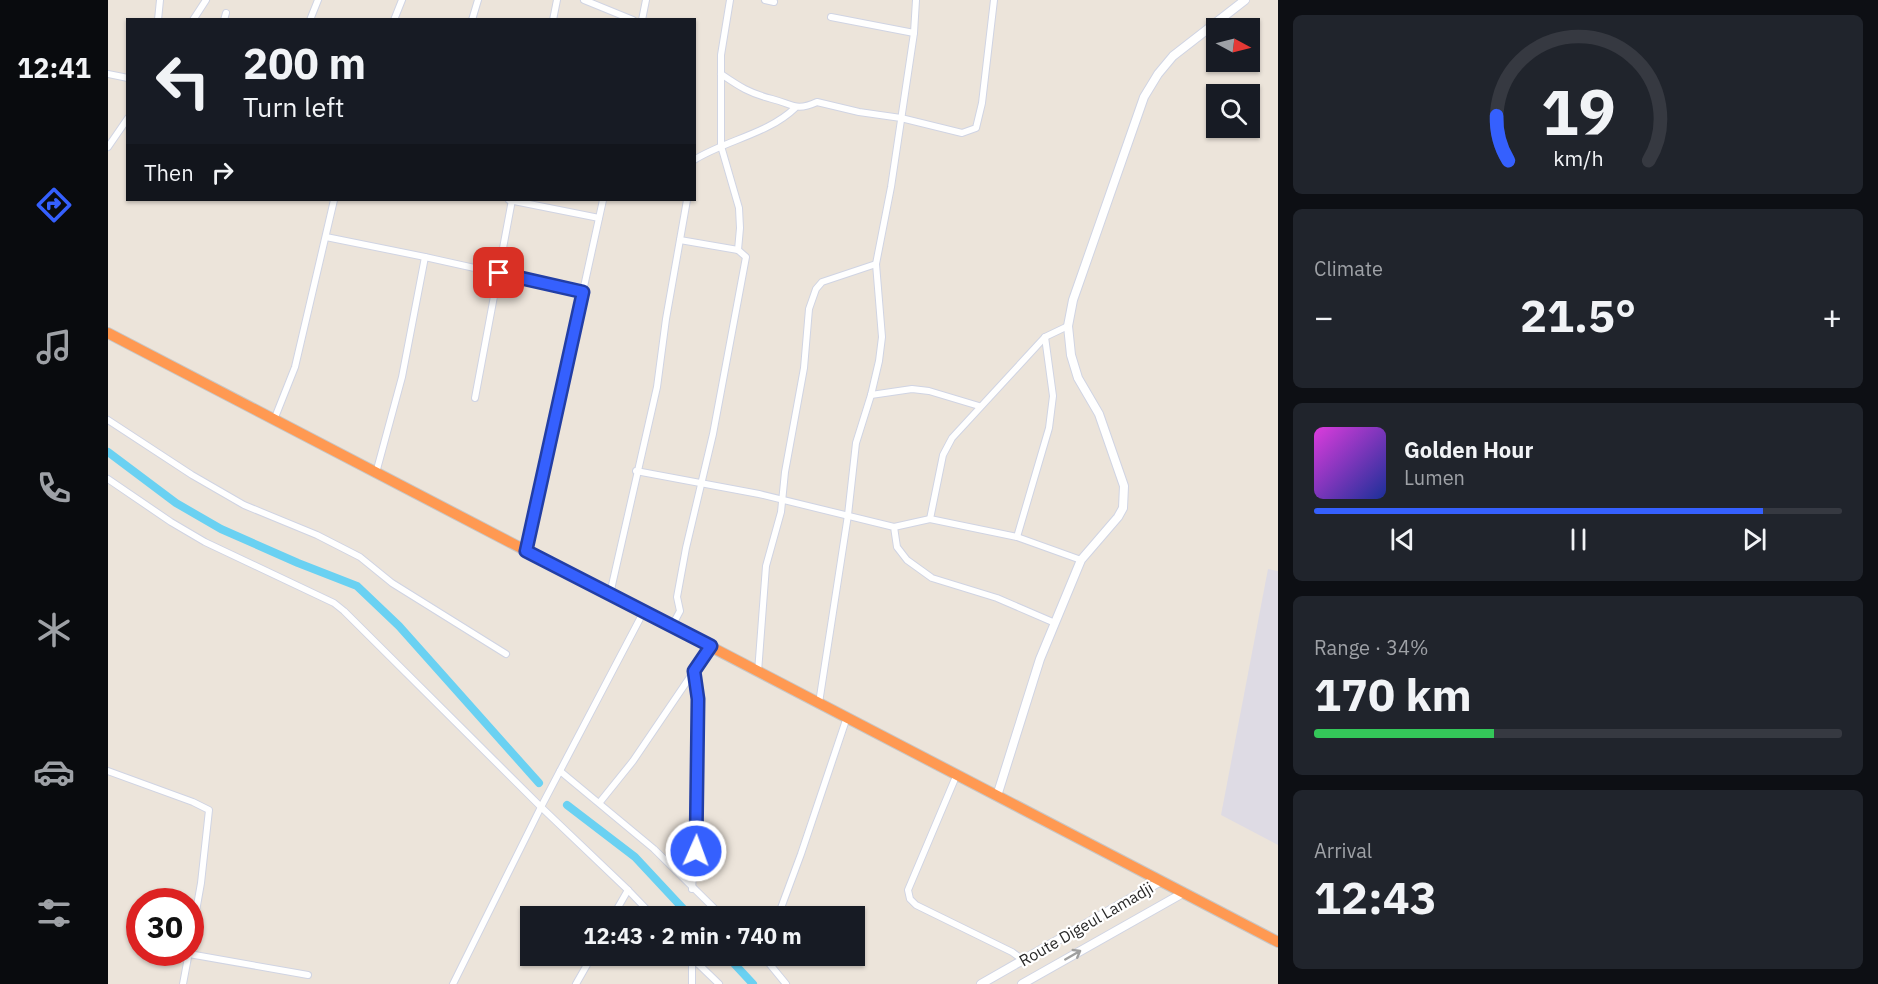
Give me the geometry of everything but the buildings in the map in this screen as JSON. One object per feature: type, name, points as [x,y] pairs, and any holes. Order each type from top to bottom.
[{"type":"highway","points":[[108,333],[1278,942]]},
{"type":"street","points":[[158,18],[160,0]]},
{"type":"street","points":[[194,18],[206,0]]},
{"type":"street","points":[[311,18],[318,0]]},
{"type":"street","points":[[395,18],[402,0]]},
{"type":"street","points":[[473,18],[478,0]]},
{"type":"street","points":[[553,18],[557,0]]},
{"type":"street","points":[[584,0],[628,18]]},
{"type":"street","points":[[642,18],[646,0]]},
{"type":"street","points":[[730,0],[721,55],[722,146],[739,208],[738,250]]},
{"type":"street","points":[[765,0],[774,2]]},
{"type":"street","points":[[819,703],[848,515],[856,443],[879,361],[882,337],[876,264],[891,187],[914,33],[916,0]]},
{"type":"street","points":[[721,74],[751,93],[795,108],[810,106],[817,102],[901,118],[962,133],[976,128],[982,104],[993,0]]},
{"type":"street","points":[[997,796],[1040,659],[1081,560],[1124,508],[1124,486],[1099,414],[1078,378],[1071,355],[1068,326],[1073,300],[1144,97],[1158,74],[1173,56],[1245,0]]},
{"type":"street","points":[[831,17],[914,33]]},
{"type":"street","points":[[108,74],[126,78]]},
{"type":"street","points":[[696,159],[712,149],[786,117],[795,108]]},
{"type":"street","points":[[108,147],[126,121]]},
{"type":"street","points":[[274,420],[294,367],[334,201]]},
{"type":"street","points":[[475,398],[511,201]]},
{"type":"street","points":[[516,201],[599,218]]},
{"type":"street","points":[[526,551],[603,201]]},
{"type":"street","points":[[610,594],[636,471],[657,387],[666,319],[687,201]]},
{"type":"street","points":[[326,237],[583,292]]},
{"type":"street","points":[[672,626],[680,611],[677,597],[686,548],[702,484],[746,264],[746,257],[738,250],[680,240]]},
{"type":"street","points":[[376,473],[394,410],[425,257]]},
{"type":"street","points":[[758,672],[766,566],[781,512],[804,368],[809,309],[816,289],[822,282],[876,264]]},
{"type":"street","points":[[930,519],[943,455],[952,438],[979,406],[1045,337],[1068,326]]},
{"type":"street","points":[[1017,537],[1049,428],[1053,396],[1045,337]]},
{"type":"street","points":[[871,395],[912,389],[928,391],[979,406]]},
{"type":"street","points":[[108,420],[192,475],[244,505],[317,535],[360,557],[392,583],[506,654]]},
{"type":"street","points":[[636,471],[745,491],[894,527],[930,519],[1017,537],[1081,560]]},
{"type":"street","points":[[108,479],[205,542],[334,603],[344,610],[643,906]]},
{"type":"street","points":[[894,527],[897,547],[907,560],[932,578],[997,598],[1055,623]]},
{"type":"street","points":[[453,984],[541,807],[644,611]]},
{"type":"street","points":[[600,802],[633,761],[711,646]]},
{"type":"street","points":[[692,889],[697,816],[698,711],[694,671]]},
{"type":"street","points":[[782,906],[847,717]]},
{"type":"street","points":[[108,771],[209,810],[200,888]]},
{"type":"street","points":[[560,771],[654,849],[711,906]]},
{"type":"street","points":[[957,774],[908,890],[910,899],[921,908],[1012,952],[1023,960]]},
{"type":"street","name":"Route Digeul Lamadji","points":[[981,984],[1161,881]]},
{"type":"street","points":[[619,906],[628,890]]},
{"type":"street","name":"Route Digeul Lamadji","points":[[1022,984],[1183,893]]},
{"type":"street","points":[[204,956],[308,975]]},
{"type":"street","points":[[183,984],[186,966]]},
{"type":"street","points":[[576,984],[586,966]]},
{"type":"street","points":[[691,966],[692,984]]},
{"type":"street","points":[[701,966],[719,984]]},
{"type":"street","points":[[771,966],[786,984]]},
{"type":"shaded area","points":[[1268,569],[1278,571],[1278,845],[1221,815]]},
{"type":"waterway","points":[[108,452],[176,503],[221,529],[357,586],[399,626],[539,783]]},
{"type":"waterway","points":[[567,805],[635,857],[681,906]]},
{"type":"waterway","points":[[736,966],[753,984]]},
{"type":"route","points":[[499,273],[583,292],[526,551],[711,646],[694,671],[698,699],[696,851]]}]
